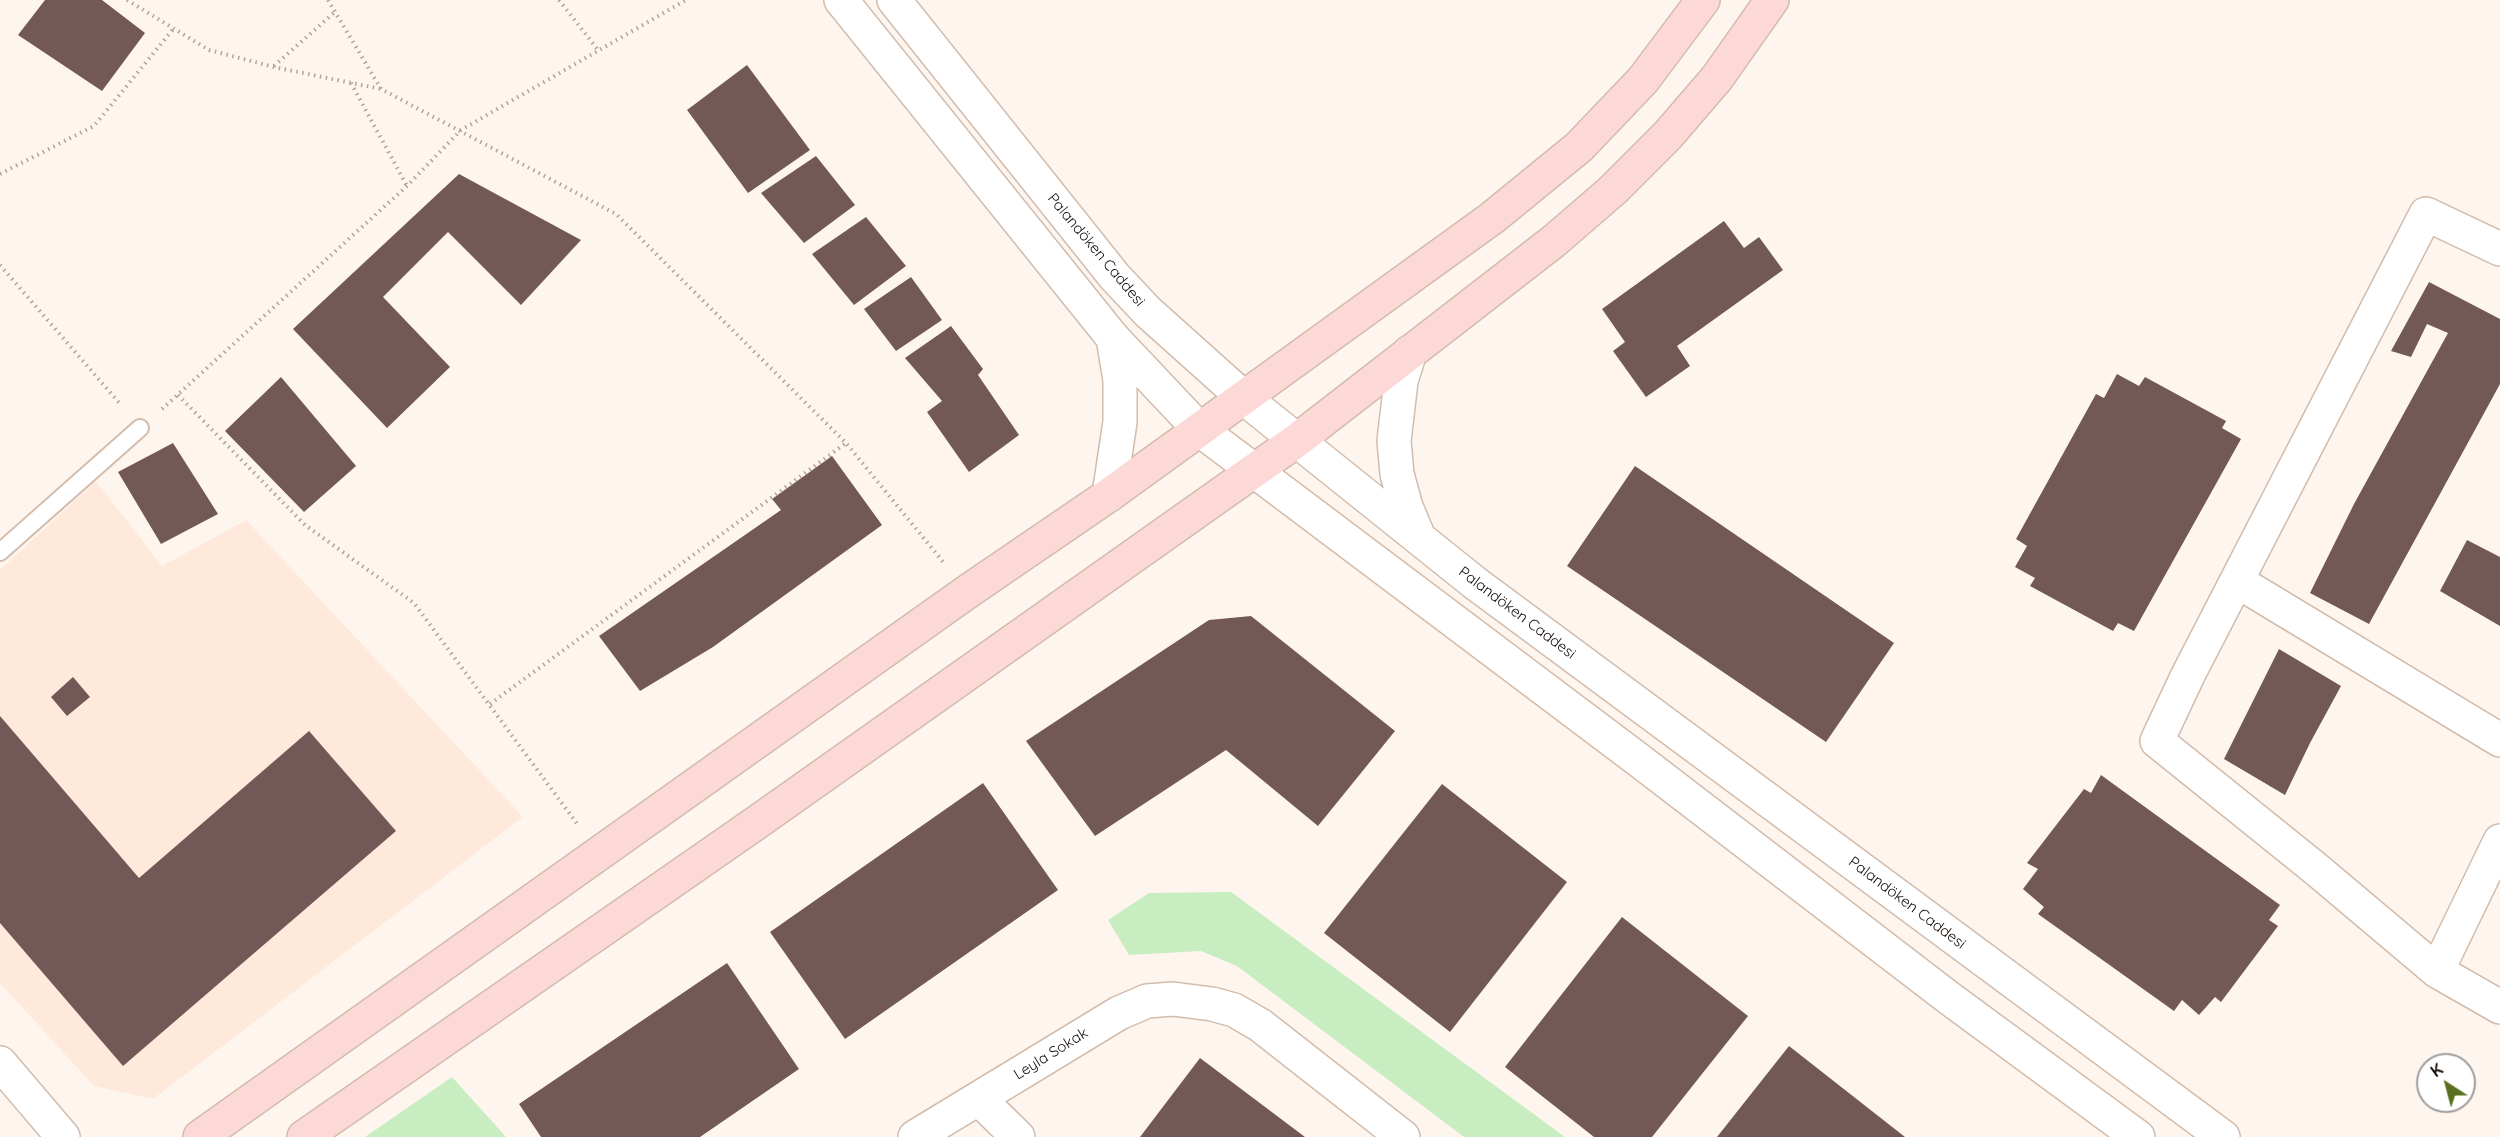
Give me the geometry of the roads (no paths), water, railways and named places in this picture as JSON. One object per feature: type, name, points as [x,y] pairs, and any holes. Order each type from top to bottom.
[{"type":"main road","points":[[200,1137],[967,592],[1109,495],[1492,219],[1580,147],[1643,80],[1703,0]]},
{"type":"main road","points":[[304,1137],[756,823],[1296,441],[1554,241],[1613,190],[1668,135],[1716,78],[1772,0]]},
{"type":"street","points":[[841,0],[1113,338],[1199,429],[1640,761],[1949,999],[2138,1137]]},
{"type":"street","name":"Palandöken Caddesi","points":[[894,0],[1115,277],[1148,312],[1244,398],[1484,590],[2223,1137]]},
{"type":"street","points":[[2500,249],[2426,214],[2157,741],[2316,869],[2437,971],[2500,1007]]},
{"type":"street","points":[[1109,495],[1120,422],[1120,380],[1113,338]]},
{"type":"street","points":[[1410,352],[1401,381],[1394,441],[1398,474],[1406,507],[1419,538]]},
{"type":"street","points":[[2237,581],[2500,740]]},
{"type":"street","points":[[2437,971],[2500,841]]},
{"type":"street","name":"Leyla Sokak","points":[[915,1137],[1119,1012],[1147,1001],[1173,999],[1234,1010],[1260,1025],[1402,1137]]},
{"type":"street","points":[[0,1064],[63,1137]]},
{"type":"street","points":[[979,1099],[1018,1137]]},
{"type":"lane","points":[[0,552],[140,428]]}]
